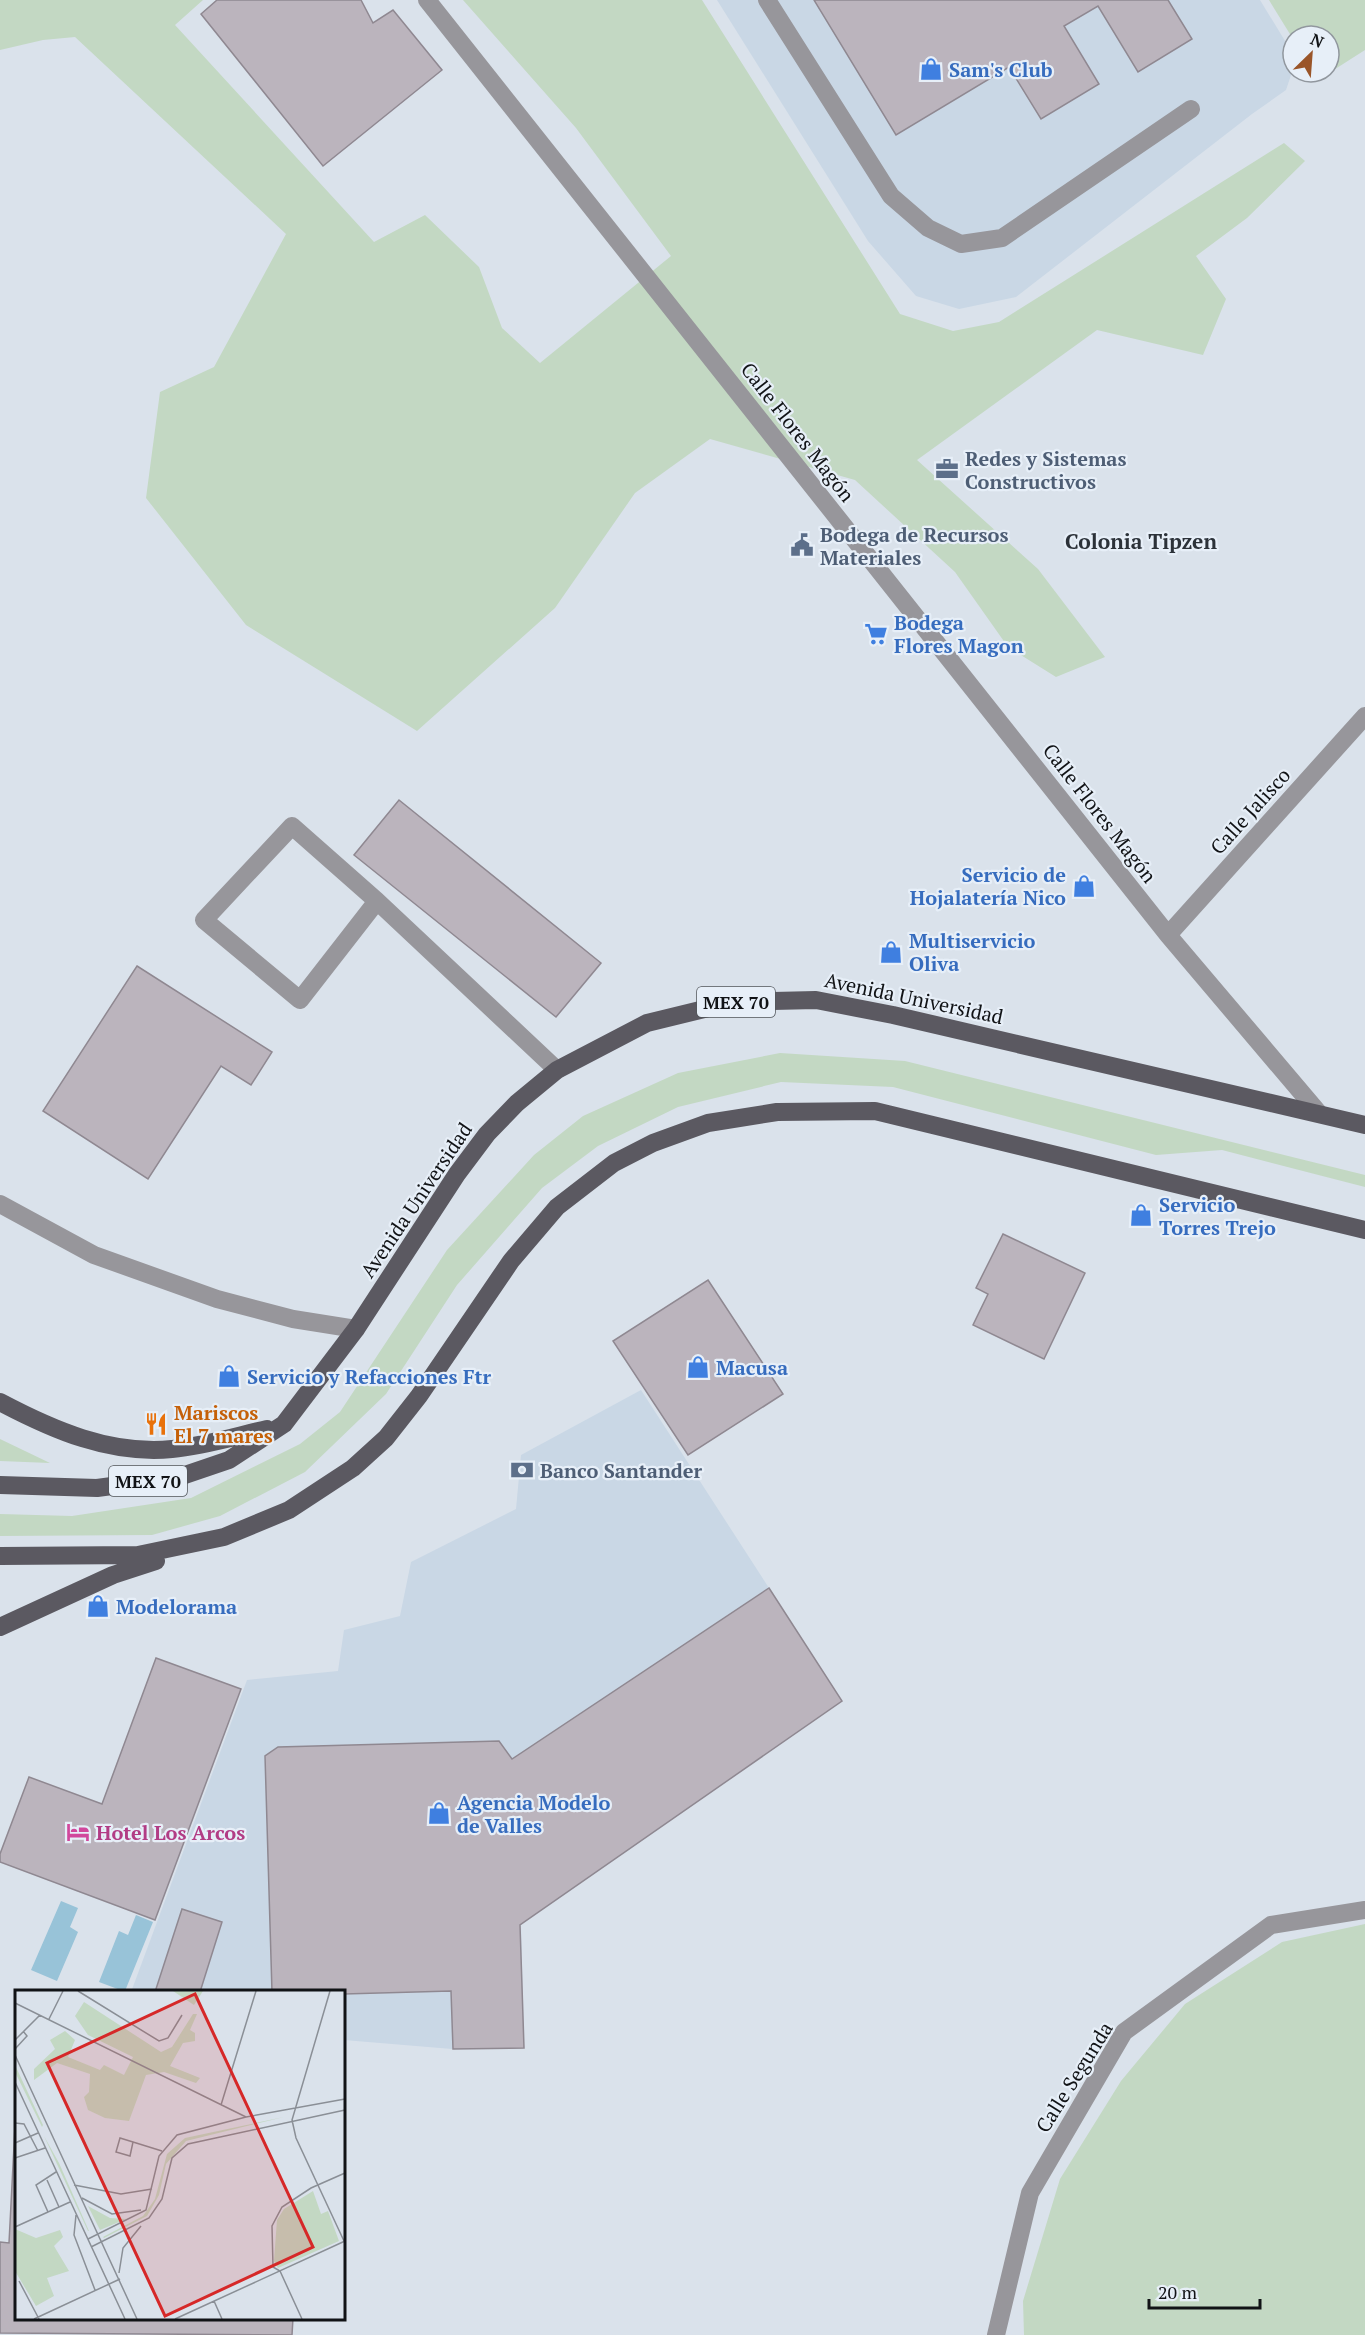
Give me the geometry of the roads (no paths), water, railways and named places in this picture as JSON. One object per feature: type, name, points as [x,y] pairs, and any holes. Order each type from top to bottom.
[{"type":"main road","name":"Avenida Universidad","points":[[0,1485],[97,1488],[179,1477],[229,1460],[284,1424],[356,1329],[457,1174],[487,1134],[517,1104],[557,1071],[647,1023],[733,1002],[816,1000],[893,1015],[1318,1112],[1365,1125]]},
{"type":"main road","points":[[0,1627],[113,1575],[224,1537],[289,1510],[352,1468],[386,1438],[419,1396],[511,1261],[557,1207],[614,1163],[653,1143],[708,1123],[777,1112],[875,1111],[1365,1230]]},
{"type":"main road","name":"MEX 70","points":[[0,1402],[46,1425],[118,1448],[171,1449],[284,1424]]},
{"type":"main road","points":[[0,1556],[138,1556],[224,1537]]},
{"type":"street","name":"Calle Flores Magón","points":[[427,0],[1168,935],[1318,1112]]},
{"type":"street","points":[[767,0],[891,196],[928,228],[961,244],[1002,238],[1191,109]]},
{"type":"street","name":"Calle Jalisco","points":[[1168,935],[1365,716]]},
{"type":"street","points":[[377,901],[300,1000],[204,920],[291,826],[377,901],[557,1071]]},
{"type":"street","points":[[0,1204],[94,1255],[217,1299],[293,1319],[356,1329]]},
{"type":"street","name":"Calle Segunda","points":[[996,2335],[1030,2193],[1124,2032],[1271,1925],[1365,1910]]},
{"type":"water","points":[[61,1901],[78,1908],[70,1927],[78,1932],[57,1981],[31,1970]]},
{"type":"water","points":[[136,1915],[153,1922],[125,1990],[120,1990],[99,1982],[119,1931],[128,1935]]},
{"type":"place","name":"Sam's Club","points":[[931,69]]},
{"type":"place","name":"Redes y Sistemas Constructivos","points":[[947,469]]},
{"type":"place","name":"Bodega de Recursos Materiales","points":[[802,545]]},
{"type":"place","name":"Bodega Flores Magon","points":[[876,634]]},
{"type":"place","name":"Servicio de Hojalatería Nico","points":[[1084,886]]},
{"type":"place","name":"Multiservicio Oliva","points":[[891,952]]},
{"type":"place","name":"Servicio Torres Trejo","points":[[1141,1215]]},
{"type":"place","name":"Macusa","points":[[698,1367]]},
{"type":"place","name":"Servicio y Refacciones Ftr","points":[[229,1376]]},
{"type":"place","name":"Mariscos El 7 mares","points":[[156,1424]]},
{"type":"place","name":"Banco Santander","points":[[522,1470]]},
{"type":"place","name":"Modelorama","points":[[98,1606]]},
{"type":"place","name":"Agencia Modelo de Valles","points":[[439,1813]]},
{"type":"place","name":"Hotel Los Arcos","points":[[78,1832]]},
{"type":"district","name":"Colonia Tipzen","points":[[1141,541]]}]
